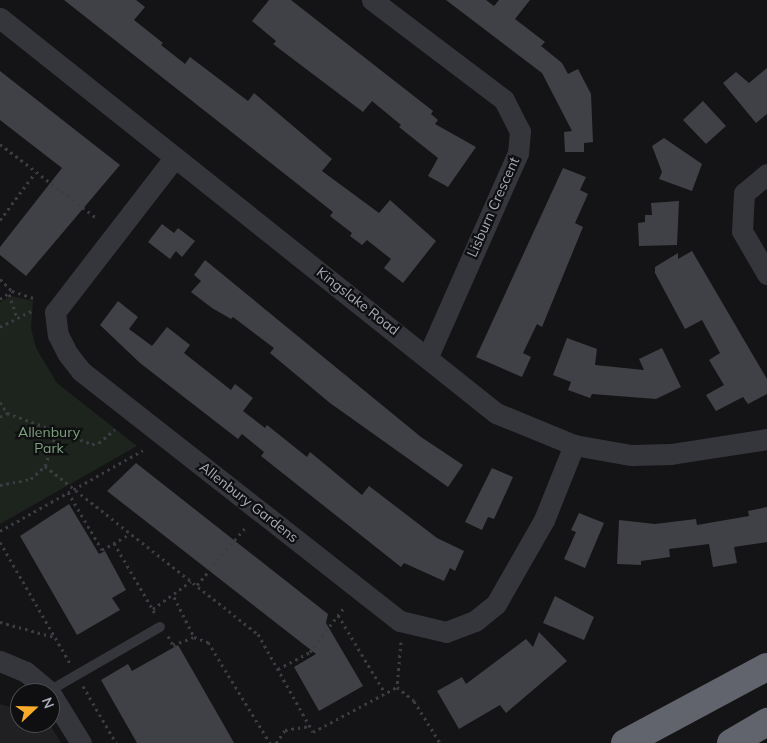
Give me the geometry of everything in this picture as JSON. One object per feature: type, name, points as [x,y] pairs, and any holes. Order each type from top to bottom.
[{"type":"highway","points":[[625,743],[767,667]]},
{"type":"highway","points":[[731,743],[767,722]]},
{"type":"street","name":"Lisburn Crescent","points":[[372,0],[504,100],[520,131],[518,153],[428,356]]},
{"type":"street","name":"Kingslake Road","points":[[0,18],[428,356],[496,413],[574,445],[631,455],[671,454],[767,439]]},
{"type":"street","name":"Allenbury Gardens","points":[[175,157],[55,312],[58,334],[67,354],[81,370],[400,621],[446,632],[475,621],[496,604],[544,520],[574,445]]},
{"type":"street","points":[[767,174],[744,193],[742,231],[767,274]]},
{"type":"street","points":[[0,661],[26,672],[39,683]]},
{"type":"street","points":[[60,709],[81,743]]},
{"type":"lane","points":[[60,684],[161,626]]},
{"type":"path","points":[[0,144],[95,217]]},
{"type":"path","points":[[0,220],[35,172]]},
{"type":"path","points":[[0,279],[12,291],[36,299]]},
{"type":"path","points":[[0,300],[12,291]]},
{"type":"path","points":[[9,294],[17,317]]},
{"type":"path","points":[[0,327],[33,310]]},
{"type":"path","points":[[0,402],[7,413],[92,444],[100,444],[115,429]]},
{"type":"path","points":[[0,417],[7,413]]},
{"type":"path","points":[[0,485],[30,479],[45,466],[57,432]]},
{"type":"path","points":[[0,531],[143,450]]},
{"type":"path","points":[[45,466],[258,634],[313,732],[397,687]]},
{"type":"path","points":[[68,492],[102,550],[130,534]]},
{"type":"path","points":[[197,586],[245,528]]},
{"type":"path","points":[[0,542],[116,743]]},
{"type":"path","points":[[114,543],[173,645],[194,637],[208,642],[270,743]]},
{"type":"path","points":[[153,609],[174,597],[191,581]]},
{"type":"path","points":[[174,597],[194,637]]},
{"type":"path","points":[[278,669],[310,652],[345,606]]},
{"type":"path","points":[[338,615],[385,693]]},
{"type":"path","points":[[397,687],[402,650],[400,621]]},
{"type":"path","points":[[0,622],[54,637]]},
{"type":"path","points":[[397,687],[414,701],[440,743]]},
{"type":"path","points":[[276,743],[285,730],[310,726]]},
{"type":"shaded area","points":[[0,704],[10,707],[10,733],[55,733],[61,743],[0,743]]},
{"type":"green space","name":"Allenbury Park","points":[[11,296],[33,301],[31,328],[36,348],[57,383],[137,446],[0,524],[0,302]]},
{"type":"building","points":[[64,0],[136,0],[145,7],[134,20],[163,43],[161,45],[185,64],[190,57],[248,101],[254,93],[332,159],[322,171],[379,213],[390,200],[436,241],[403,283],[384,268],[391,259],[367,240],[362,245],[350,236],[352,233],[330,216],[333,212]]},
{"type":"building","points":[[269,0],[291,0],[433,111],[431,114],[438,120],[435,124],[476,147],[448,187],[428,176],[438,158],[399,127],[401,125],[372,101],[363,112],[273,44],[276,41],[252,21]]},
{"type":"building","points":[[446,0],[486,0],[494,6],[499,0],[530,0],[515,19],[545,42],[541,46],[562,63],[568,74],[578,69],[591,94],[593,142],[584,143],[584,152],[565,152],[564,132],[572,131],[542,73]]},
{"type":"building","points":[[767,68],[767,114],[756,123],[723,83],[736,72],[749,83]]},
{"type":"building","points":[[0,71],[120,165],[26,276],[0,255],[0,247],[62,168],[0,120]]},
{"type":"building","points":[[703,101],[726,126],[706,144],[683,120]]},
{"type":"building","points":[[664,138],[702,164],[692,191],[659,179],[662,172],[652,146]]},
{"type":"building","points":[[563,168],[586,177],[580,190],[588,194],[575,223],[583,227],[542,327],[537,324],[523,353],[531,357],[522,377],[476,357]]},
{"type":"building","points":[[679,201],[677,245],[639,246],[638,223],[645,222],[645,215],[652,215],[651,203]]},
{"type":"building","points":[[162,224],[174,233],[178,228],[195,241],[182,257],[176,251],[170,259],[148,242]]},
{"type":"building","points":[[692,251],[767,379],[767,394],[748,404],[743,397],[716,411],[706,395],[724,385],[709,360],[720,353],[702,320],[685,329],[655,273],[655,267],[678,253],[678,259]]},
{"type":"building","points":[[205,260],[421,437],[463,465],[448,487],[330,403],[270,353],[274,348],[233,317],[231,319],[212,308],[191,292],[201,281],[194,275]]},
{"type":"building","points":[[118,301],[138,317],[129,329],[152,346],[167,327],[190,345],[184,353],[231,390],[235,384],[253,398],[243,411],[265,428],[267,425],[307,457],[310,452],[362,495],[369,486],[437,538],[464,551],[455,571],[450,568],[444,581],[404,563],[401,567],[261,456],[264,452],[242,434],[238,439],[140,363],[100,325]]},
{"type":"building","points":[[567,338],[597,349],[595,365],[644,370],[639,359],[662,348],[681,387],[656,399],[592,394],[590,398],[568,390],[571,382],[553,375]]},
{"type":"building","points":[[136,463],[328,614],[326,623],[363,686],[319,711],[294,667],[316,654],[107,491]]},
{"type":"building","points":[[492,468],[513,477],[494,519],[488,517],[482,530],[465,522]]},
{"type":"building","points":[[69,504],[99,554],[105,551],[126,590],[112,598],[120,610],[77,635],[20,536]]},
{"type":"building","points":[[767,507],[767,542],[734,547],[737,563],[713,567],[709,544],[669,549],[670,557],[641,561],[641,565],[617,564],[619,520],[655,524],[696,519],[697,525],[749,516],[748,511]]},
{"type":"building","points":[[579,513],[604,523],[585,568],[564,559],[576,532],[571,530]]},
{"type":"building","points":[[555,596],[594,617],[584,640],[543,623]]},
{"type":"building","points":[[539,632],[567,661],[506,713],[500,705],[459,729],[437,691],[462,677],[466,684],[526,639],[533,647]]},
{"type":"building","points":[[178,645],[234,743],[137,743],[101,680],[128,664],[132,671]]}]
